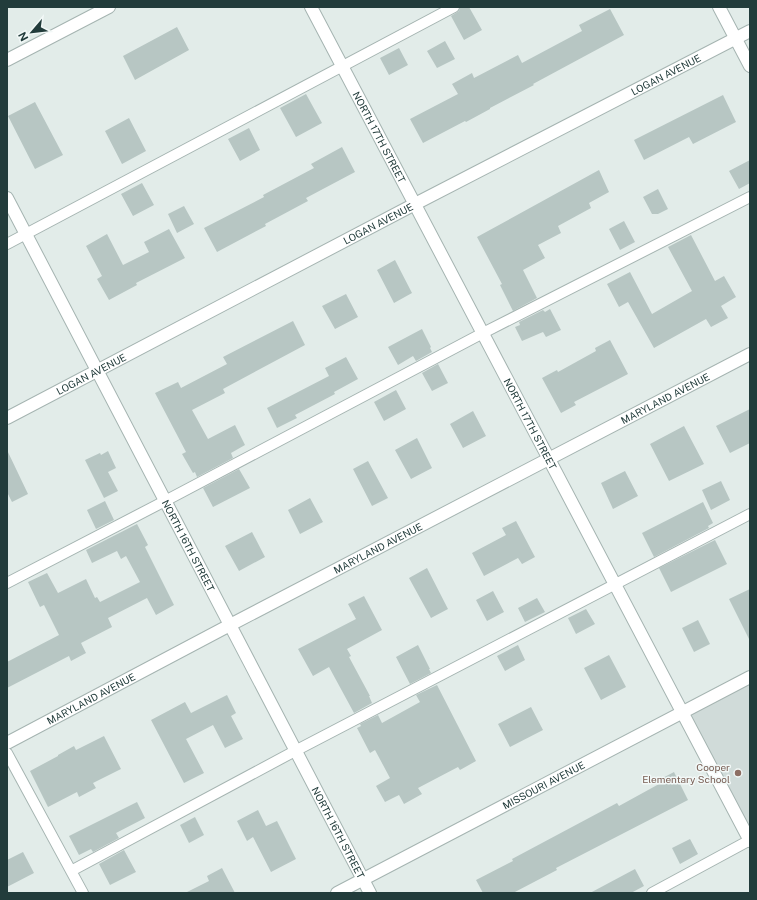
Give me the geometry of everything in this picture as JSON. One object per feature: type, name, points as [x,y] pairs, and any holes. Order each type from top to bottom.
[{"type":"street","points":[[7,60],[109,7]]},
{"type":"street","name":"NORTH 17TH STREET","points":[[311,7],[750,841]]},
{"type":"street","points":[[719,7],[750,66]]},
{"type":"street","name":"LOGAN AVENUE","points":[[7,418],[415,204],[750,31]]},
{"type":"street","name":"NORTH 16TH STREET","points":[[7,198],[370,893]]},
{"type":"street","name":"MARYLAND AVENUE","points":[[7,743],[750,354]]},
{"type":"street","name":"MISSOURI AVENUE","points":[[336,893],[750,677]]},
{"type":"lane","points":[[7,244],[342,65],[454,7]]},
{"type":"lane","points":[[7,583],[483,333],[750,196]]},
{"type":"lane","points":[[71,871],[295,750],[750,514]]},
{"type":"lane","points":[[7,753],[83,893]]},
{"type":"lane","points":[[652,893],[750,841]]},
{"type":"shaded area","name":"Cooper Elementary School","points":[[750,677],[750,841],[682,713]]},
{"type":"building","points":[[460,7],[469,7],[482,30],[464,40],[451,16],[459,11]]},
{"type":"building","points":[[610,9],[624,35],[466,122],[465,121],[423,143],[410,119],[458,94],[452,84],[472,73],[474,78],[518,55],[522,63],[582,31],[579,25]]},
{"type":"building","points":[[177,27],[189,50],[135,80],[123,56]]},
{"type":"building","points":[[445,41],[455,59],[437,68],[427,51]]},
{"type":"building","points":[[399,48],[408,65],[389,75],[380,58]]},
{"type":"building","points":[[306,94],[322,123],[296,137],[280,108]]},
{"type":"building","points":[[723,95],[736,122],[693,144],[689,137],[644,160],[634,140]]},
{"type":"building","points":[[35,102],[63,155],[35,169],[8,116]]},
{"type":"building","points":[[129,118],[146,151],[122,164],[105,131]]},
{"type":"building","points":[[249,128],[260,150],[240,161],[228,139]]},
{"type":"building","points":[[342,147],[355,172],[306,198],[308,201],[265,224],[266,226],[217,252],[204,228],[264,197],[263,195],[314,168],[311,164]]},
{"type":"building","points":[[750,160],[750,183],[739,189],[729,171]]},
{"type":"building","points":[[599,170],[609,192],[589,203],[591,208],[558,226],[561,233],[538,245],[545,258],[523,270],[537,298],[513,311],[500,285],[502,284],[477,237]]},
{"type":"building","points":[[142,183],[154,205],[133,216],[121,194]]},
{"type":"building","points":[[658,189],[668,209],[658,214],[652,214],[643,197]]},
{"type":"building","points":[[184,206],[194,224],[177,233],[168,214]]},
{"type":"building","points":[[624,221],[635,242],[620,250],[609,229]]},
{"type":"building","points":[[169,229],[185,258],[136,283],[137,285],[109,300],[97,279],[102,276],[86,246],[107,234],[123,265],[149,252],[144,242]]},
{"type":"building","points":[[691,235],[715,281],[724,276],[736,297],[721,306],[728,318],[711,327],[706,319],[654,348],[628,302],[619,307],[607,284],[630,272],[652,314],[692,291],[668,247]]},
{"type":"building","points":[[395,260],[412,293],[394,303],[377,270]]},
{"type":"building","points":[[346,294],[358,317],[335,329],[322,306]]},
{"type":"building","points":[[550,309],[561,330],[546,337],[543,332],[522,341],[515,327],[520,325],[519,322],[543,310],[545,312]]},
{"type":"building","points":[[293,321],[305,345],[223,389],[225,393],[192,410],[208,439],[235,425],[245,445],[231,453],[233,458],[197,477],[182,454],[186,452],[155,393],[178,382],[181,388],[227,364],[223,357]]},
{"type":"building","points":[[422,329],[432,352],[416,361],[413,356],[398,365],[388,347]]},
{"type":"building","points":[[610,340],[628,374],[574,402],[576,405],[561,413],[542,378],[557,370],[558,372],[596,351],[595,348]]},
{"type":"building","points":[[346,357],[358,379],[334,392],[335,394],[295,415],[297,418],[277,428],[267,408],[329,376],[325,368]]},
{"type":"building","points":[[438,364],[448,383],[432,391],[422,373]]},
{"type":"building","points":[[396,390],[406,409],[384,421],[374,402]]},
{"type":"building","points":[[750,409],[750,443],[730,453],[716,426]]},
{"type":"building","points":[[473,411],[486,436],[463,448],[450,424]]},
{"type":"building","points":[[684,426],[704,464],[669,481],[650,444]]},
{"type":"building","points":[[417,438],[432,468],[411,479],[395,450]]},
{"type":"building","points":[[7,450],[28,494],[12,502],[7,492]]},
{"type":"building","points":[[108,451],[116,468],[108,472],[118,491],[104,498],[85,460]]},
{"type":"building","points":[[368,461],[388,498],[372,506],[353,469]]},
{"type":"building","points":[[239,469],[250,488],[213,507],[203,488]]},
{"type":"building","points":[[625,471],[638,496],[613,509],[601,483]]},
{"type":"building","points":[[721,481],[730,500],[711,510],[702,490]]},
{"type":"building","points":[[310,498],[323,522],[300,534],[288,510]]},
{"type":"building","points":[[105,501],[114,520],[96,529],[87,510]]},
{"type":"building","points":[[703,502],[713,523],[708,526],[709,528],[654,557],[642,533]]},
{"type":"building","points":[[516,521],[535,557],[522,564],[518,558],[484,576],[472,553],[506,535],[502,528]]},
{"type":"building","points":[[137,524],[148,545],[145,547],[174,605],[156,615],[147,598],[108,618],[112,627],[81,643],[86,653],[71,661],[69,656],[7,688],[7,662],[59,635],[44,605],[40,607],[28,582],[47,573],[58,593],[86,579],[95,598],[97,597],[100,602],[140,582],[126,556],[121,559],[117,551],[92,563],[86,550]]},
{"type":"building","points":[[252,532],[265,557],[239,571],[225,546]]},
{"type":"building","points":[[715,540],[727,564],[671,592],[659,568]]},
{"type":"building","points":[[427,568],[448,609],[431,618],[409,578]]},
{"type":"building","points":[[750,589],[750,641],[729,599]]},
{"type":"building","points":[[493,591],[504,612],[487,621],[476,600]]},
{"type":"building","points":[[364,596],[382,630],[347,649],[351,656],[349,657],[370,696],[372,703],[354,713],[329,667],[313,676],[298,649],[356,619],[348,604]]},
{"type":"building","points":[[537,598],[545,612],[525,622],[518,608]]},
{"type":"building","points":[[586,609],[595,624],[576,634],[568,618]]},
{"type":"building","points":[[698,620],[710,644],[694,652],[682,628]]},
{"type":"building","points":[[418,645],[431,673],[410,684],[396,657]]},
{"type":"building","points":[[518,645],[525,660],[505,671],[497,656]]},
{"type":"building","points":[[609,655],[626,687],[601,700],[584,668]]},
{"type":"building","points":[[437,685],[476,761],[460,770],[458,767],[418,788],[422,794],[404,804],[399,795],[385,802],[376,786],[390,778],[375,750],[370,753],[357,728],[361,726],[360,724],[378,715],[382,723],[420,702],[416,695]]},
{"type":"building","points":[[227,695],[236,713],[231,716],[243,739],[225,748],[213,725],[186,739],[204,773],[184,783],[151,720],[185,702],[191,713]]},
{"type":"building","points":[[531,707],[543,730],[510,747],[498,724]]},
{"type":"building","points":[[104,736],[121,769],[93,783],[96,788],[79,797],[77,792],[48,807],[30,771],[74,746],[76,750]]},
{"type":"building","points":[[674,772],[688,800],[556,868],[557,870],[513,893],[483,893],[476,880],[617,803],[619,806],[659,784],[657,781]]},
{"type":"building","points":[[137,802],[145,818],[116,833],[119,838],[93,852],[91,849],[79,855],[69,836]]},
{"type":"building","points":[[258,810],[266,826],[277,821],[296,859],[271,872],[253,837],[247,841],[237,821]]},
{"type":"building","points":[[195,817],[204,835],[189,843],[180,825]]},
{"type":"building","points":[[690,839],[698,854],[680,864],[672,848]]},
{"type":"building","points":[[124,850],[136,872],[110,885],[99,864]]},
{"type":"building","points":[[23,852],[34,873],[7,887],[7,860]]},
{"type":"building","points":[[222,868],[235,893],[185,893],[209,881],[207,876]]},
{"type":"building","points":[[635,869],[644,886],[631,893],[590,893]]},
{"type":"place","name":"Cooper Elementary School","points":[[738,773]]}]
